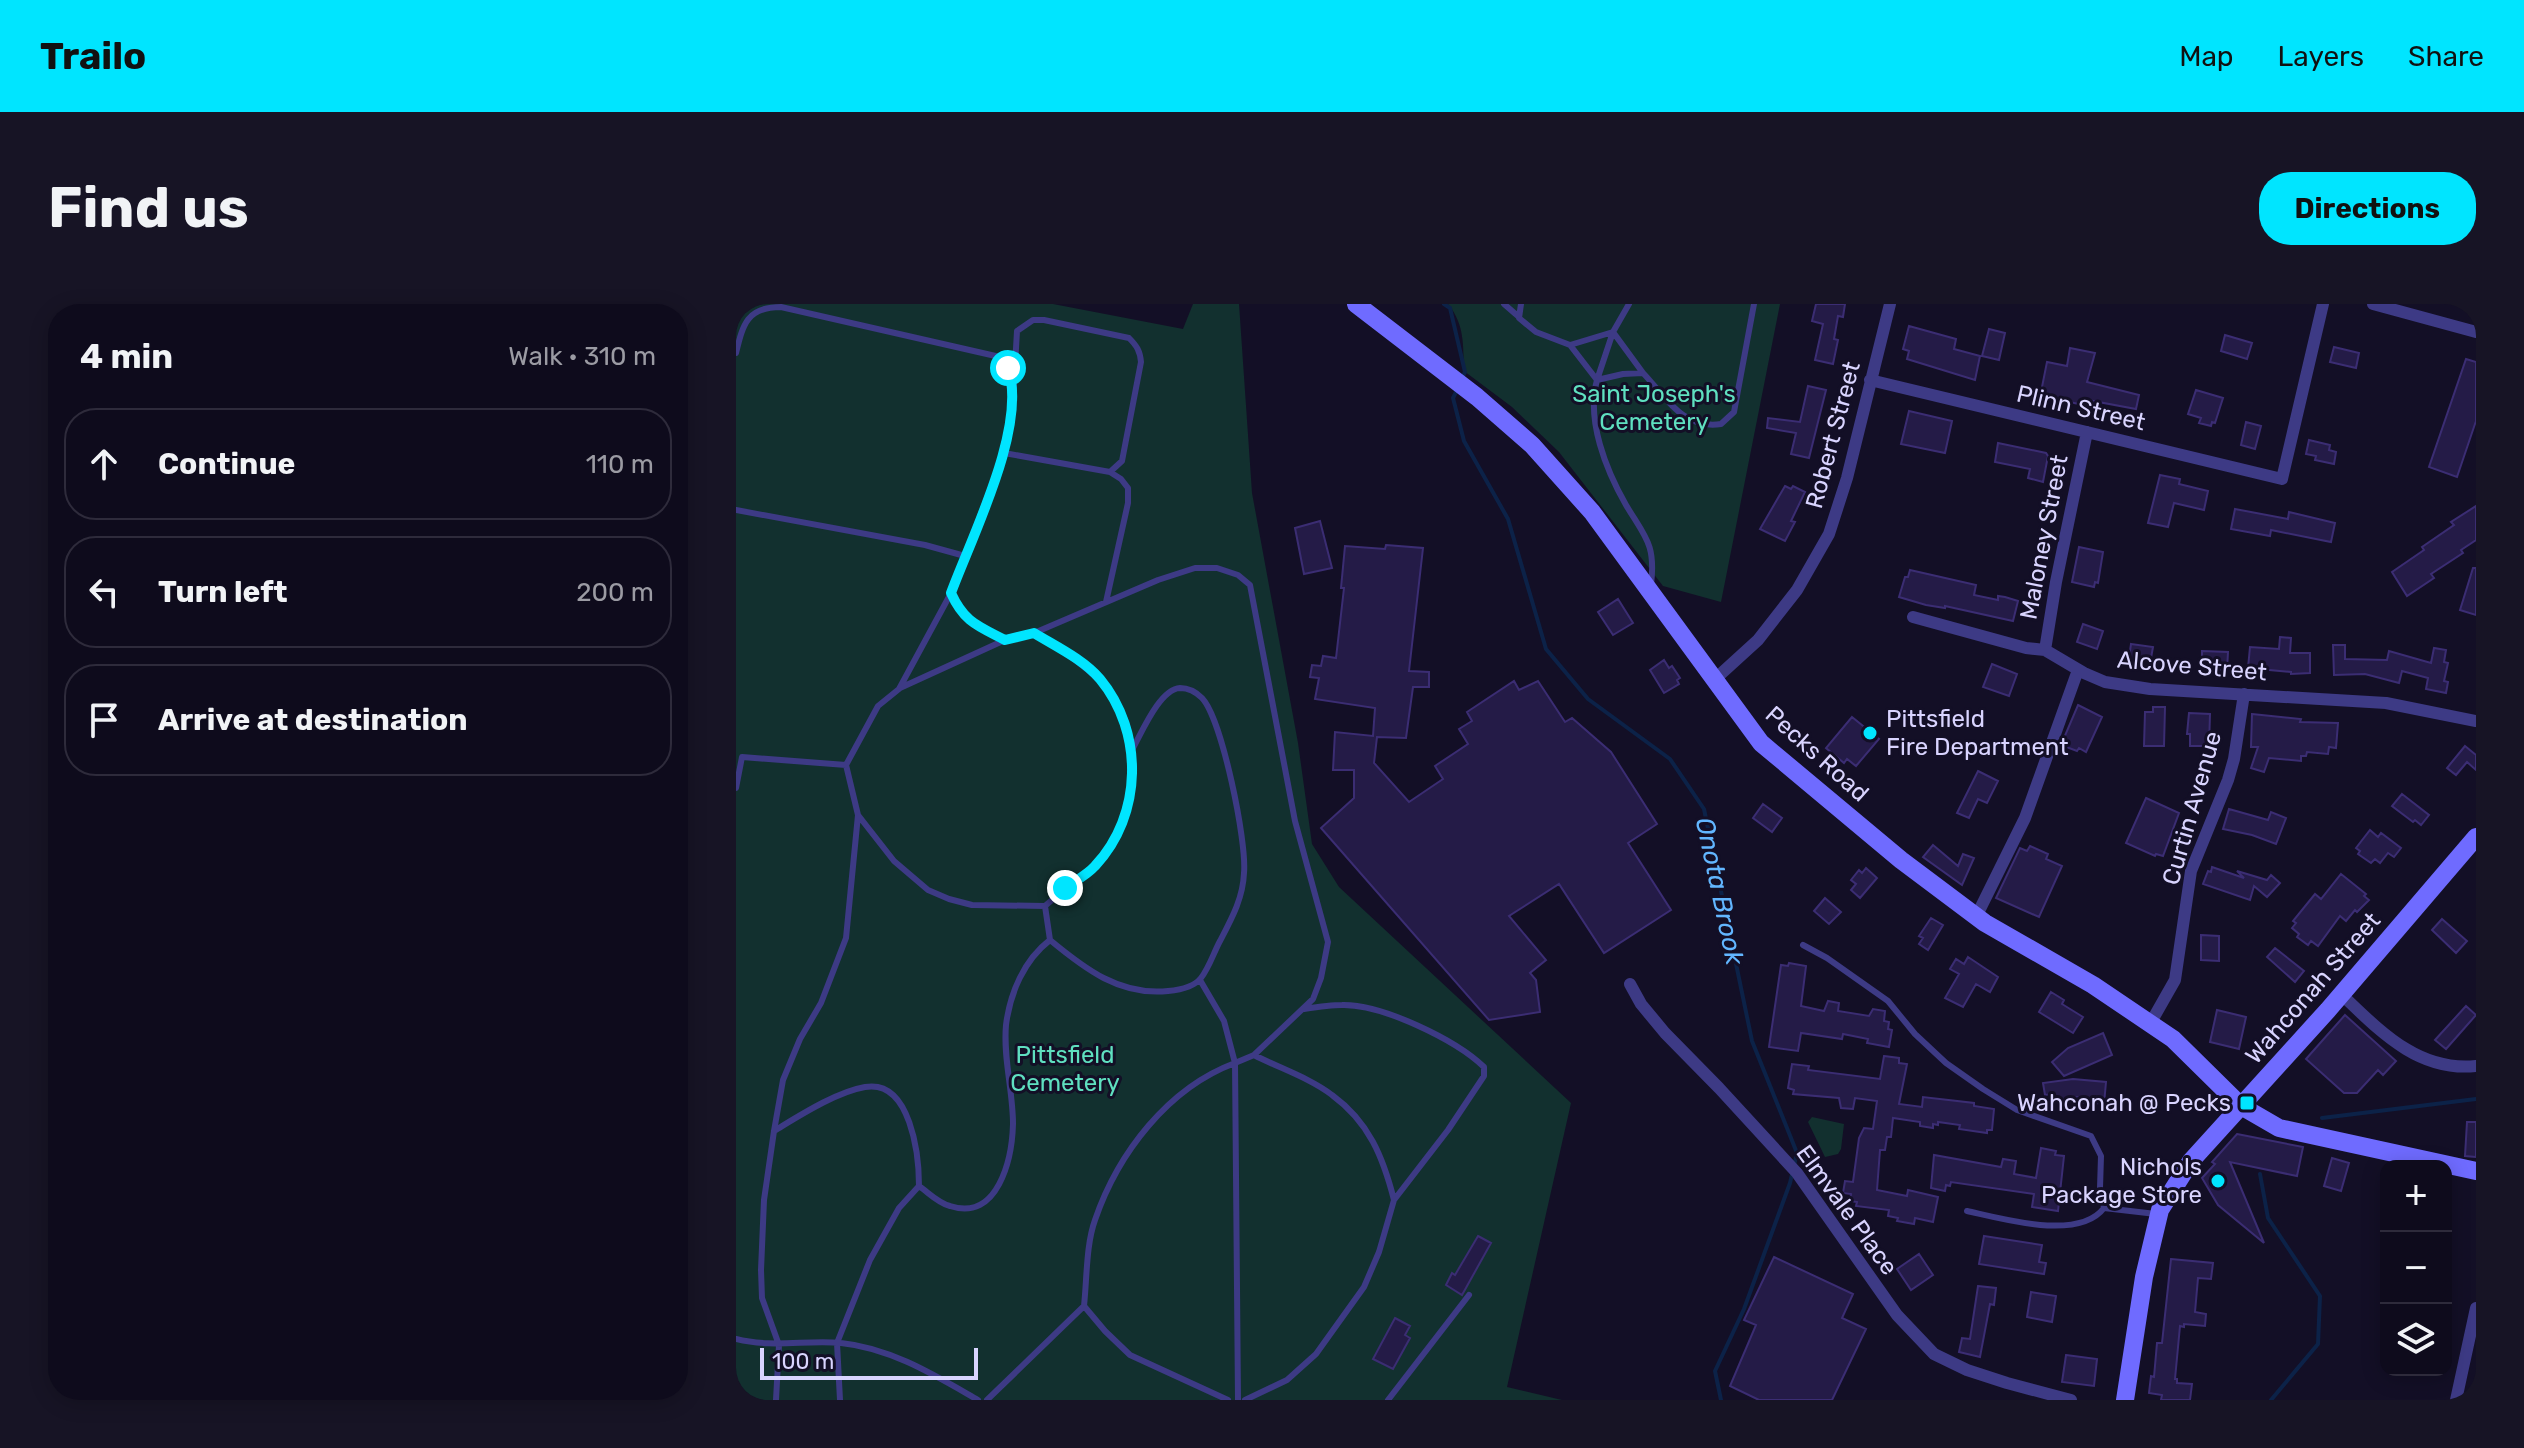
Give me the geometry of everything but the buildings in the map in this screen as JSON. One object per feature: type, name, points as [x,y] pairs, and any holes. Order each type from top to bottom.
[{"type":"street","name":"Pecks Road","points":[[1356,304],[1449,375],[1532,445],[1592,512],[1761,743],[1901,860],[1976,917],[2093,985],[2173,1039],[2241,1106],[2279,1128],[2476,1171]]},
{"type":"street","name":"Robert Street","points":[[1713,681],[1758,640],[1797,590],[1829,534],[1847,478],[1890,304]]},
{"type":"street","name":"Plinn Street","points":[[1870,380],[2282,479],[2323,304]]},
{"type":"street","points":[[2373,304],[2476,332]]},
{"type":"street","name":"Maloney Street","points":[[2045,650],[2051,606],[2087,432]]},
{"type":"street","name":"Alcove Street","points":[[1913,617],[2026,648],[2045,650],[2105,682],[2150,689],[2386,703],[2476,721]]},
{"type":"street","points":[[1976,917],[2025,818],[2078,670]]},
{"type":"street","name":"Curtin Avenue","points":[[2150,1024],[2175,980],[2191,871],[2228,780],[2244,694]]},
{"type":"street","name":"Wahconah Street","points":[[2125,1400],[2144,1277],[2160,1214],[2191,1161],[2476,837]]},
{"type":"street","name":"Elmvale Place","points":[[1630,984],[1641,1004],[1665,1033],[1792,1168],[1897,1315],[1934,1354],[1994,1379],[2071,1400]]},
{"type":"street","points":[[2341,994],[2395,1044],[2434,1064],[2476,1066]]},
{"type":"street","points":[[2456,1400],[2476,1308]]},
{"type":"lane","points":[[1504,304],[1536,332],[1570,345],[1597,380]]},
{"type":"lane","points":[[1519,318],[1521,304]]},
{"type":"lane","points":[[1629,304],[1613,332],[1597,380],[1593,418],[1617,488],[1645,532],[1652,555],[1650,592]]},
{"type":"lane","points":[[1613,332],[1674,410],[1697,424],[1721,424],[1734,412],[1754,304]]},
{"type":"lane","points":[[736,353],[743,326],[751,315],[761,309],[781,307],[1000,357],[1013,383]]},
{"type":"lane","points":[[899,689],[951,593],[1004,453],[1013,401],[1017,331],[1033,320],[1129,338],[1140,351],[1141,362],[1122,461],[1110,472]]},
{"type":"lane","points":[[1570,345],[1613,332]]},
{"type":"lane","points":[[1597,380],[1643,373]]},
{"type":"lane","points":[[1004,453],[1110,472],[1128,488],[1128,503],[1106,602]]},
{"type":"lane","points":[[736,510],[912,542],[965,556]]},
{"type":"lane","points":[[776,1400],[779,1345],[762,1298],[764,1200],[783,1080],[800,1039],[821,1003],[846,938],[858,815],[846,765],[878,706],[899,689],[1005,640],[1034,633],[1158,580],[1195,568],[1217,568],[1238,575],[1250,585],[1295,821],[1328,942],[1321,978],[1313,999],[1254,1055],[1219,1069],[1184,1093],[1142,1130],[1113,1178],[1094,1222],[1084,1306],[987,1400]]},
{"type":"lane","points":[[951,593],[958,610],[969,621],[1005,640]]},
{"type":"lane","points":[[858,815],[894,861],[928,890],[972,905],[1045,906],[1093,868],[1120,831],[1133,768],[1133,748],[1125,718],[1098,677],[1034,633]]},
{"type":"lane","points":[[1045,906],[1050,940],[1084,969],[1102,979],[1130,989],[1156,993],[1180,990],[1200,980],[1240,901],[1244,874],[1241,831],[1213,716],[1203,698],[1193,691],[1184,688],[1173,690],[1159,704],[1133,748]]},
{"type":"lane","points":[[736,788],[739,757],[846,765]]},
{"type":"lane","points":[[919,1186],[938,1200],[961,1209],[976,1208],[997,1191],[1007,1162],[1013,1127],[1006,1027],[1011,1001],[1021,974],[1050,940]]},
{"type":"lane","points":[[1803,945],[1888,1001],[1915,1034],[1946,1063],[1983,1089],[2017,1110],[2091,1136],[2101,1156],[2100,1188],[2104,1208],[2100,1214],[2083,1223],[2061,1226],[1967,1211]]},
{"type":"lane","points":[[1200,980],[1224,1021],[1235,1063],[1238,1400]]},
{"type":"lane","points":[[1245,1400],[1287,1380],[1316,1354],[1364,1287],[1379,1252],[1394,1200],[1448,1130],[1484,1076],[1484,1067],[1451,1041],[1381,1012],[1344,1004],[1304,1009]]},
{"type":"lane","points":[[1254,1055],[1332,1094],[1370,1131],[1385,1163],[1394,1200]]},
{"type":"lane","points":[[774,1131],[823,1104],[864,1087],[875,1087],[898,1100],[919,1156],[919,1186],[899,1208],[870,1260],[837,1343],[840,1400]]},
{"type":"lane","points":[[2104,1208],[2160,1214]]},
{"type":"lane","points":[[1388,1400],[1469,1295]]},
{"type":"lane","points":[[1084,1306],[1130,1355],[1228,1400]]},
{"type":"lane","points":[[736,1339],[779,1345],[837,1343],[858,1346],[917,1366],[978,1400]]},
{"type":"green space","name":"Pittsfield Cemetery","points":[[736,304],[1053,304],[1183,329],[1193,304],[1239,304],[1252,493],[1298,743],[1312,844],[1339,887],[1571,1103],[1507,1387],[1562,1400],[736,1400]]},
{"type":"green space","name":"Saint Joseph's Cemetery","points":[[1448,304],[1780,304],[1721,602],[1663,586],[1559,452],[1512,407],[1464,371],[1460,328]]},
{"type":"green space","points":[[1812,1117],[1844,1124],[1838,1154],[1825,1157],[1808,1122]]},
{"type":"waterway","name":"Onota Brook","points":[[1444,304],[1450,308],[1465,372],[1461,380]]},
{"type":"waterway","name":"Onota Brook","points":[[1458,388],[1453,398],[1464,441],[1508,519],[1546,649],[1588,699],[1670,759],[1704,809],[1752,1041],[1797,1153],[1790,1183],[1744,1309],[1715,1371],[1721,1400]]},
{"type":"waterway","points":[[2322,1118],[2476,1099]]},
{"type":"waterway","points":[[2260,1174],[2268,1218],[2320,1296],[2318,1344],[2271,1400]]},
{"type":"place","name":"Pittsfield Fire Department","points":[[1870,733]]},
{"type":"place","name":"Wahconah @ Pecks","points":[[2247,1103]]},
{"type":"place","name":"Nichols Package Store","points":[[2218,1181]]},
{"type":"route","points":[[1008,368],[1013,383],[1013,401],[1004,453],[951,593],[958,610],[969,621],[1005,640],[1034,633],[1098,677],[1125,718],[1133,748],[1133,768],[1120,831],[1093,868],[1065,888]]}]
